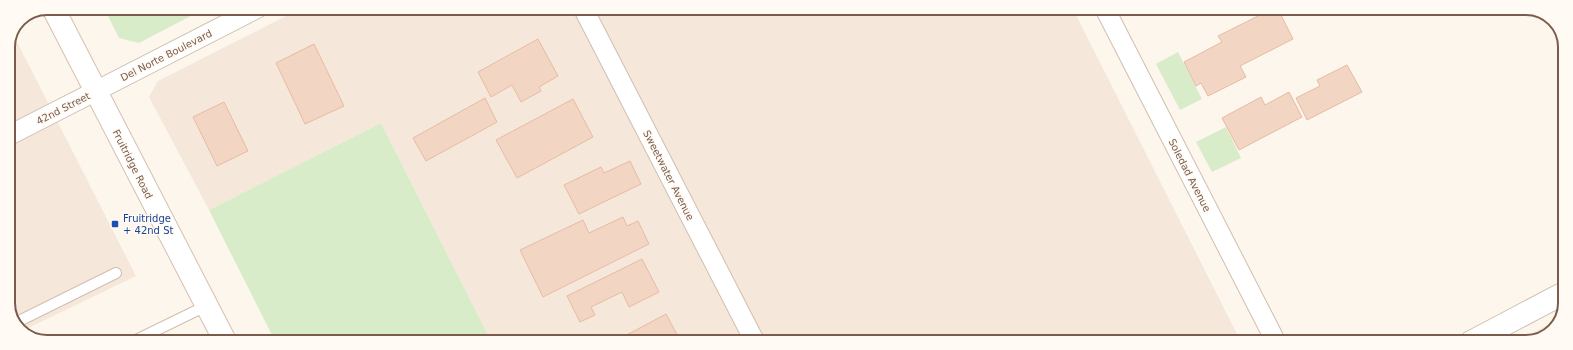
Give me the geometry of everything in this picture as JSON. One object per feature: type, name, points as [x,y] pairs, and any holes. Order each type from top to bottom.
[{"type":"main road","name":"Fruitridge Road","points":[[57,15],[222,335]]},
{"type":"main road","points":[[1484,335],[1558,296]]},
{"type":"street","name":"Del Norte Boulevard","points":[[96,91],[244,15]]},
{"type":"street","name":"Sweetwater Avenue","points":[[587,15],[750,335]]},
{"type":"street","name":"Soledad Avenue","points":[[1108,15],[1272,335]]},
{"type":"street","name":"42nd Street","points":[[15,132],[96,91]]},
{"type":"lane","points":[[20,320],[116,273]]},
{"type":"lane","points":[[146,335],[206,306]]},
{"type":"shaded area","points":[[288,15],[1076,15],[1237,335],[488,335],[381,123],[209,210],[149,97],[158,81]]},
{"type":"shaded area","points":[[16,40],[136,276],[28,328],[19,319],[15,305]]},
{"type":"shaded area","points":[[1551,323],[1542,331],[1528,335]]},
{"type":"green space","points":[[108,15],[193,15],[139,43],[119,38]]},
{"type":"green space","points":[[1178,52],[1202,99],[1180,110],[1156,64]]},
{"type":"green space","points":[[381,123],[488,335],[272,335],[209,210]]},
{"type":"green space","points":[[1226,127],[1241,158],[1212,172],[1196,142]]},
{"type":"building","points":[[1260,15],[1281,15],[1293,39],[1240,66],[1246,77],[1208,96],[1201,83],[1196,86],[1184,62],[1222,42],[1218,36]]},
{"type":"building","points":[[538,39],[558,76],[539,87],[541,91],[521,102],[512,85],[491,97],[478,72]]},
{"type":"building","points":[[314,44],[344,106],[305,124],[276,63]]},
{"type":"building","points":[[1347,65],[1362,92],[1307,120],[1296,98],[1320,86],[1317,80]]},
{"type":"building","points":[[1289,92],[1302,117],[1239,150],[1222,118],[1261,97],[1265,105]]},
{"type":"building","points":[[485,98],[497,122],[426,161],[413,138]]},
{"type":"building","points":[[573,99],[593,137],[517,178],[496,140]]},
{"type":"building","points":[[224,102],[248,151],[217,166],[193,117]]},
{"type":"building","points":[[630,161],[641,184],[579,214],[564,185],[601,167],[604,173]]},
{"type":"building","points":[[623,217],[627,226],[638,221],[649,244],[543,297],[520,250],[583,220],[589,233]]},
{"type":"building","points":[[642,259],[659,292],[629,307],[622,292],[591,307],[595,315],[580,322],[567,296]]},
{"type":"building","points":[[666,314],[677,335],[627,335]]},
{"type":"place","name":"Fruitridge + 42nd St","points":[[115,224]]}]
